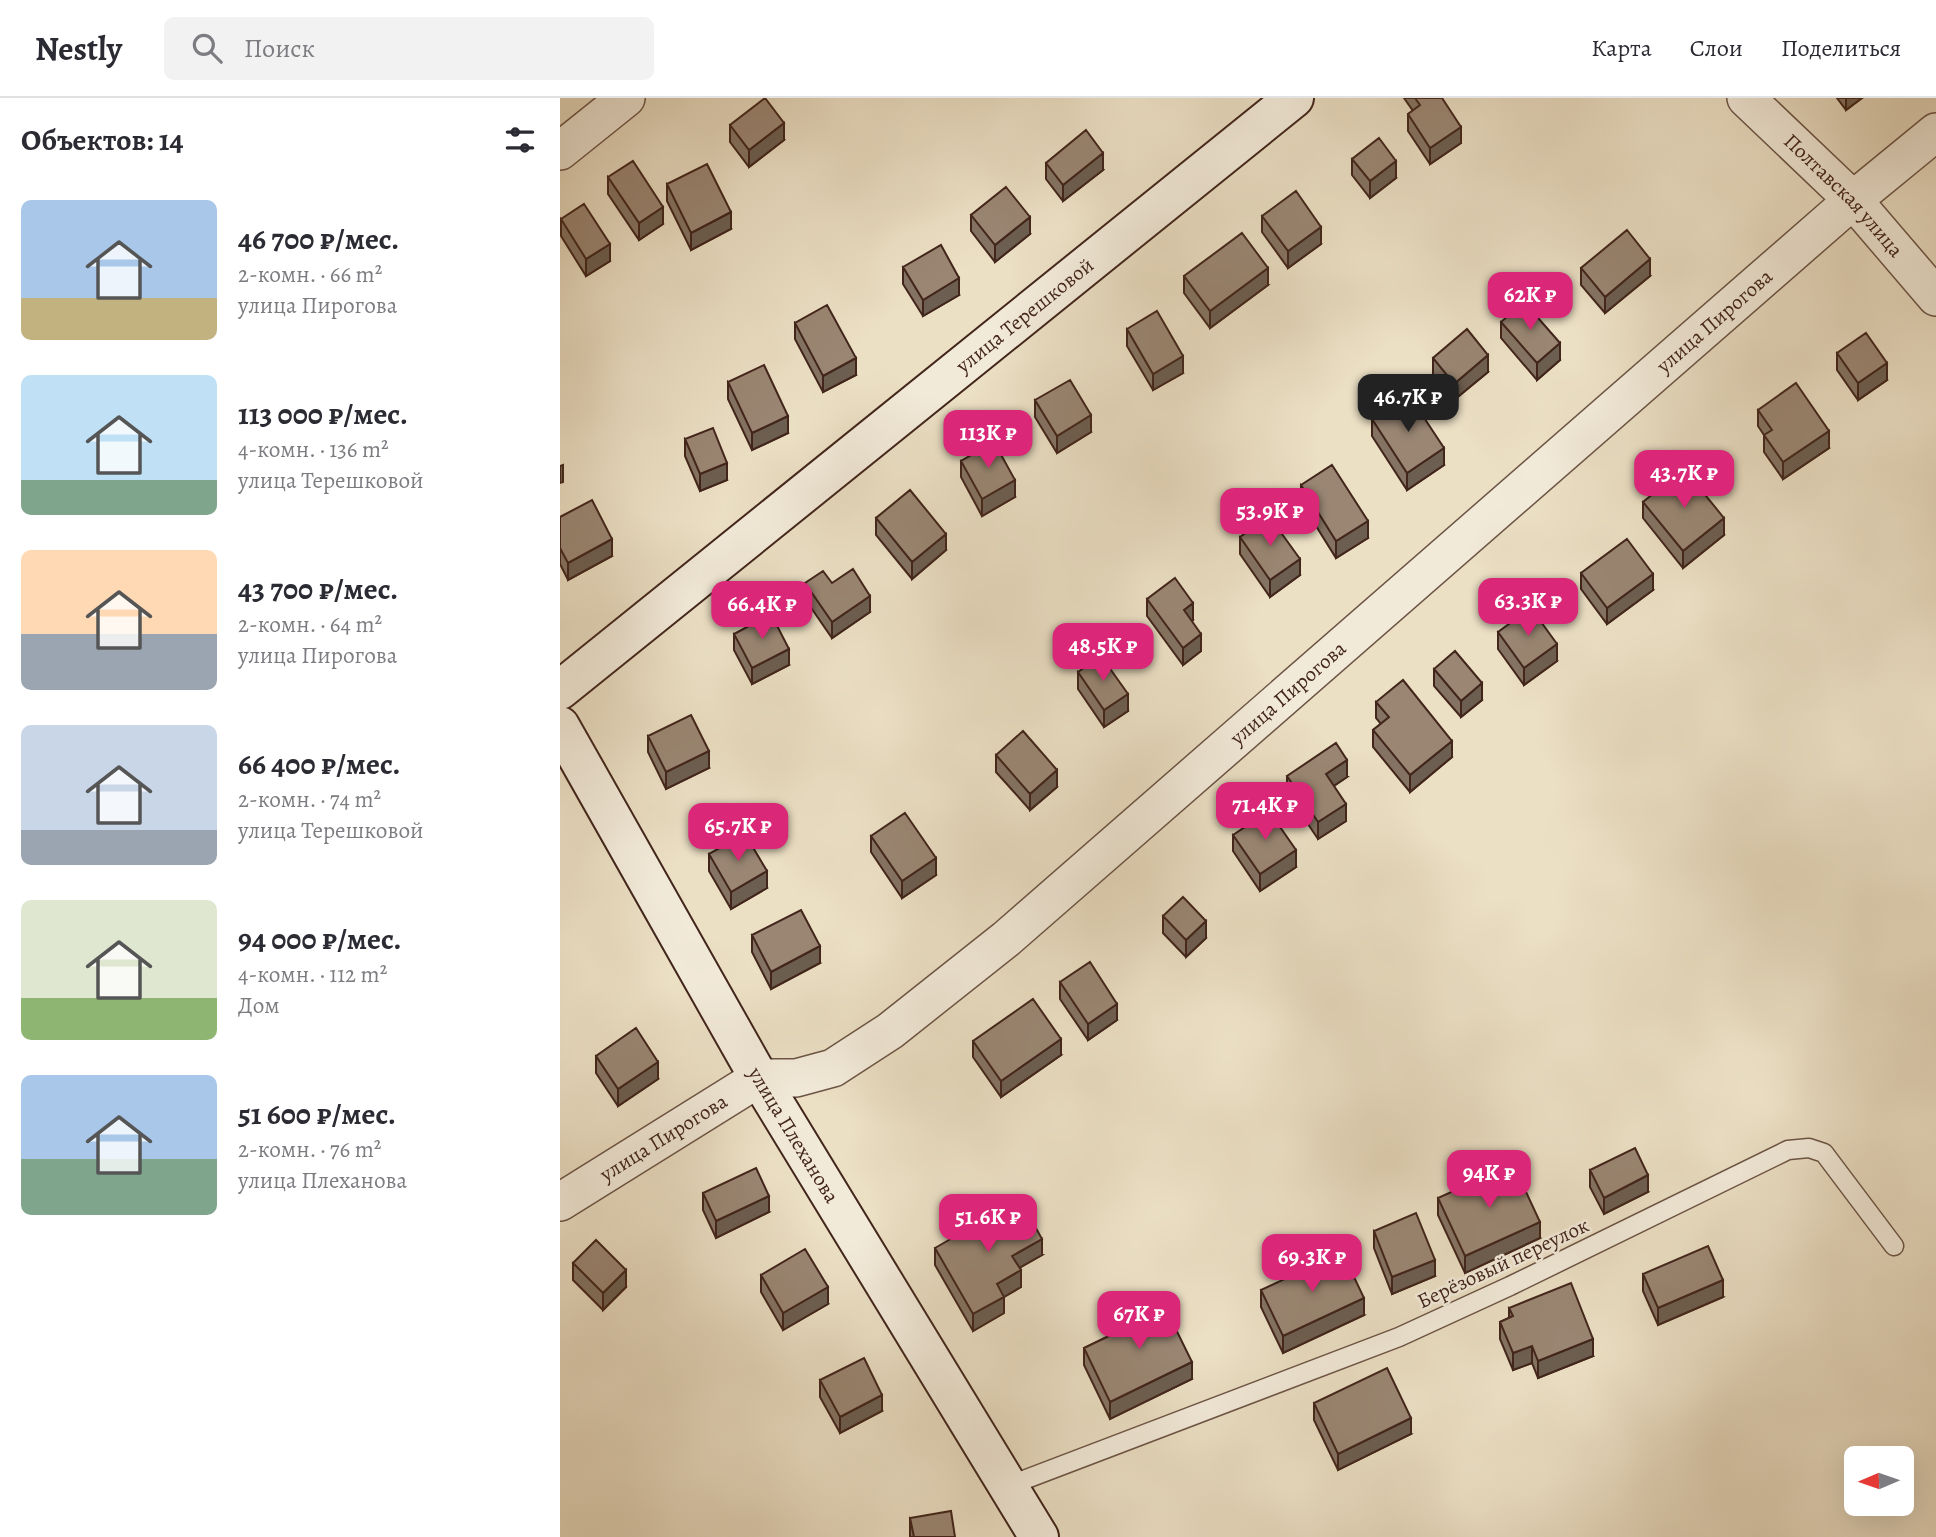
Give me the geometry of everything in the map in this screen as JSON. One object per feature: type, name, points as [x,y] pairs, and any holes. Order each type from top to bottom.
[{"type":"street","points":[[560,151],[626,98]]},
{"type":"street","name":"улица Терешковой","points":[[560,690],[1294,98]]},
{"type":"street","name":"Полтавская улица","points":[[1746,98],[1853,200],[1936,297]]},
{"type":"street","name":"улица Пирогова","points":[[560,1202],[759,1078],[796,1078],[833,1068],[890,1031],[1006,939],[1853,200],[1936,132]]},
{"type":"street","name":"улица Плеханова","points":[[560,726],[759,1078],[1039,1537]]},
{"type":"lane","name":"Берёзовый переулок","points":[[1008,1486],[1399,1337],[1510,1286],[1788,1150],[1808,1148],[1824,1153],[1894,1246]]},
{"type":"building","points":[[765,98],[784,123],[749,150],[730,125]]},
{"type":"building","points":[[1415,98],[1442,98],[1461,127],[1430,148],[1408,114],[1420,105]]},
{"type":"building","points":[[1086,130],[1103,153],[1063,185],[1046,163]]},
{"type":"building","points":[[1379,138],[1396,161],[1370,181],[1352,159]]},
{"type":"building","points":[[633,161],[663,207],[639,223],[608,177]]},
{"type":"building","points":[[707,164],[731,212],[691,233],[667,184]]},
{"type":"building","points":[[1006,187],[1030,217],[995,245],[971,215]]},
{"type":"building","points":[[1296,191],[1321,227],[1288,251],[1262,216]]},
{"type":"building","points":[[584,204],[610,244],[586,259],[561,219]]},
{"type":"building","points":[[1627,230],[1650,259],[1605,297],[1581,268]]},
{"type":"building","points":[[1242,233],[1268,268],[1210,311],[1184,276]]},
{"type":"building","points":[[941,245],[959,278],[923,300],[903,267]]},
{"type":"building","points":[[1524,302],[1560,343],[1537,363],[1501,322]]},
{"type":"building","points":[[827,305],[856,358],[823,376],[795,323]]},
{"type":"building","points":[[1157,311],[1183,356],[1153,374],[1127,329]]},
{"type":"building","points":[[1467,329],[1488,355],[1454,384],[1433,358]]},
{"type":"building","points":[[1866,333],[1887,363],[1858,383],[1837,353]]},
{"type":"building","points":[[764,365],[788,416],[752,433],[728,382]]},
{"type":"building","points":[[1070,380],[1091,415],[1057,436],[1035,400]]},
{"type":"building","points":[[1796,383],[1829,431],[1783,462],[1764,435],[1772,430],[1758,410]]},
{"type":"building","points":[[1409,395],[1444,448],[1407,473],[1372,419]]},
{"type":"building","points":[[713,428],[727,463],[700,474],[685,439]]},
{"type":"building","points":[[994,442],[1015,480],[982,499],[961,461]]},
{"type":"building","points":[[1332,465],[1368,521],[1336,541],[1301,485]]},
{"type":"building","points":[[1684,469],[1724,518],[1683,551],[1643,502]]},
{"type":"building","points":[[910,490],[946,534],[912,562],[876,518]]},
{"type":"building","points":[[592,500],[612,539],[568,563],[560,548],[560,517]]},
{"type":"building","points":[[1269,516],[1300,559],[1270,580],[1240,537]]},
{"type":"building","points":[[1627,539],[1653,574],[1607,608],[1581,573]]},
{"type":"building","points":[[853,569],[870,596],[832,622],[805,583],[823,571],[832,583]]},
{"type":"building","points":[[1175,578],[1193,603],[1184,610],[1201,634],[1183,648],[1147,599]]},
{"type":"building","points":[[1531,608],[1557,644],[1524,668],[1498,632]]},
{"type":"building","points":[[771,614],[789,649],[752,668],[734,634]]},
{"type":"building","points":[[1455,651],[1482,683],[1461,701],[1434,669]]},
{"type":"building","points":[[1101,656],[1128,694],[1104,710],[1078,672]]},
{"type":"building","points":[[1403,680],[1452,741],[1410,775],[1373,730],[1389,717],[1376,702]]},
{"type":"building","points":[[691,715],[709,751],[666,772],[648,736]]},
{"type":"building","points":[[1023,731],[1057,770],[1030,794],[996,755]]},
{"type":"building","points":[[1336,743],[1347,760],[1326,774],[1346,804],[1318,822],[1287,776]]},
{"type":"building","points":[[1269,811],[1296,850],[1260,874],[1233,835]]},
{"type":"building","points":[[905,813],[936,858],[902,881],[871,836]]},
{"type":"building","points":[[745,834],[767,871],[731,892],[709,854]]},
{"type":"building","points":[[1183,897],[1206,921],[1186,940],[1163,916]]},
{"type":"building","points":[[801,910],[820,946],[771,972],[752,935]]},
{"type":"building","points":[[1090,962],[1117,1004],[1088,1024],[1060,982]]},
{"type":"building","points":[[1033,999],[1061,1039],[1001,1081],[973,1041]]},
{"type":"building","points":[[636,1028],[658,1062],[618,1089],[596,1056]]},
{"type":"building","points":[[1635,1148],[1648,1175],[1604,1198],[1590,1170]]},
{"type":"building","points":[[1513,1164],[1540,1222],[1465,1256],[1438,1198]]},
{"type":"building","points":[[756,1168],[769,1196],[716,1221],[703,1193]]},
{"type":"building","points":[[1020,1199],[1042,1239],[1012,1256],[1021,1270],[997,1284],[1004,1297],[973,1314],[935,1248]]},
{"type":"building","points":[[1416,1213],[1435,1260],[1392,1277],[1374,1231]]},
{"type":"building","points":[[596,1240],[626,1270],[603,1293],[573,1263]]},
{"type":"building","points":[[1708,1246],[1723,1280],[1658,1308],[1643,1274]]},
{"type":"building","points":[[805,1249],[828,1287],[783,1313],[761,1275]]},
{"type":"building","points":[[1342,1252],[1364,1298],[1283,1336],[1261,1290]]},
{"type":"building","points":[[1571,1283],[1593,1339],[1538,1361],[1532,1346],[1513,1353],[1500,1322],[1513,1316],[1509,1308]]},
{"type":"building","points":[[1159,1295],[1192,1362],[1110,1402],[1084,1348],[1132,1325],[1125,1312]]},
{"type":"building","points":[[864,1358],[882,1395],[840,1417],[820,1380]]},
{"type":"building","points":[[1387,1368],[1411,1418],[1338,1454],[1314,1403]]},
{"type":"building","points":[[951,1511],[955,1537],[914,1537],[910,1518]]}]
